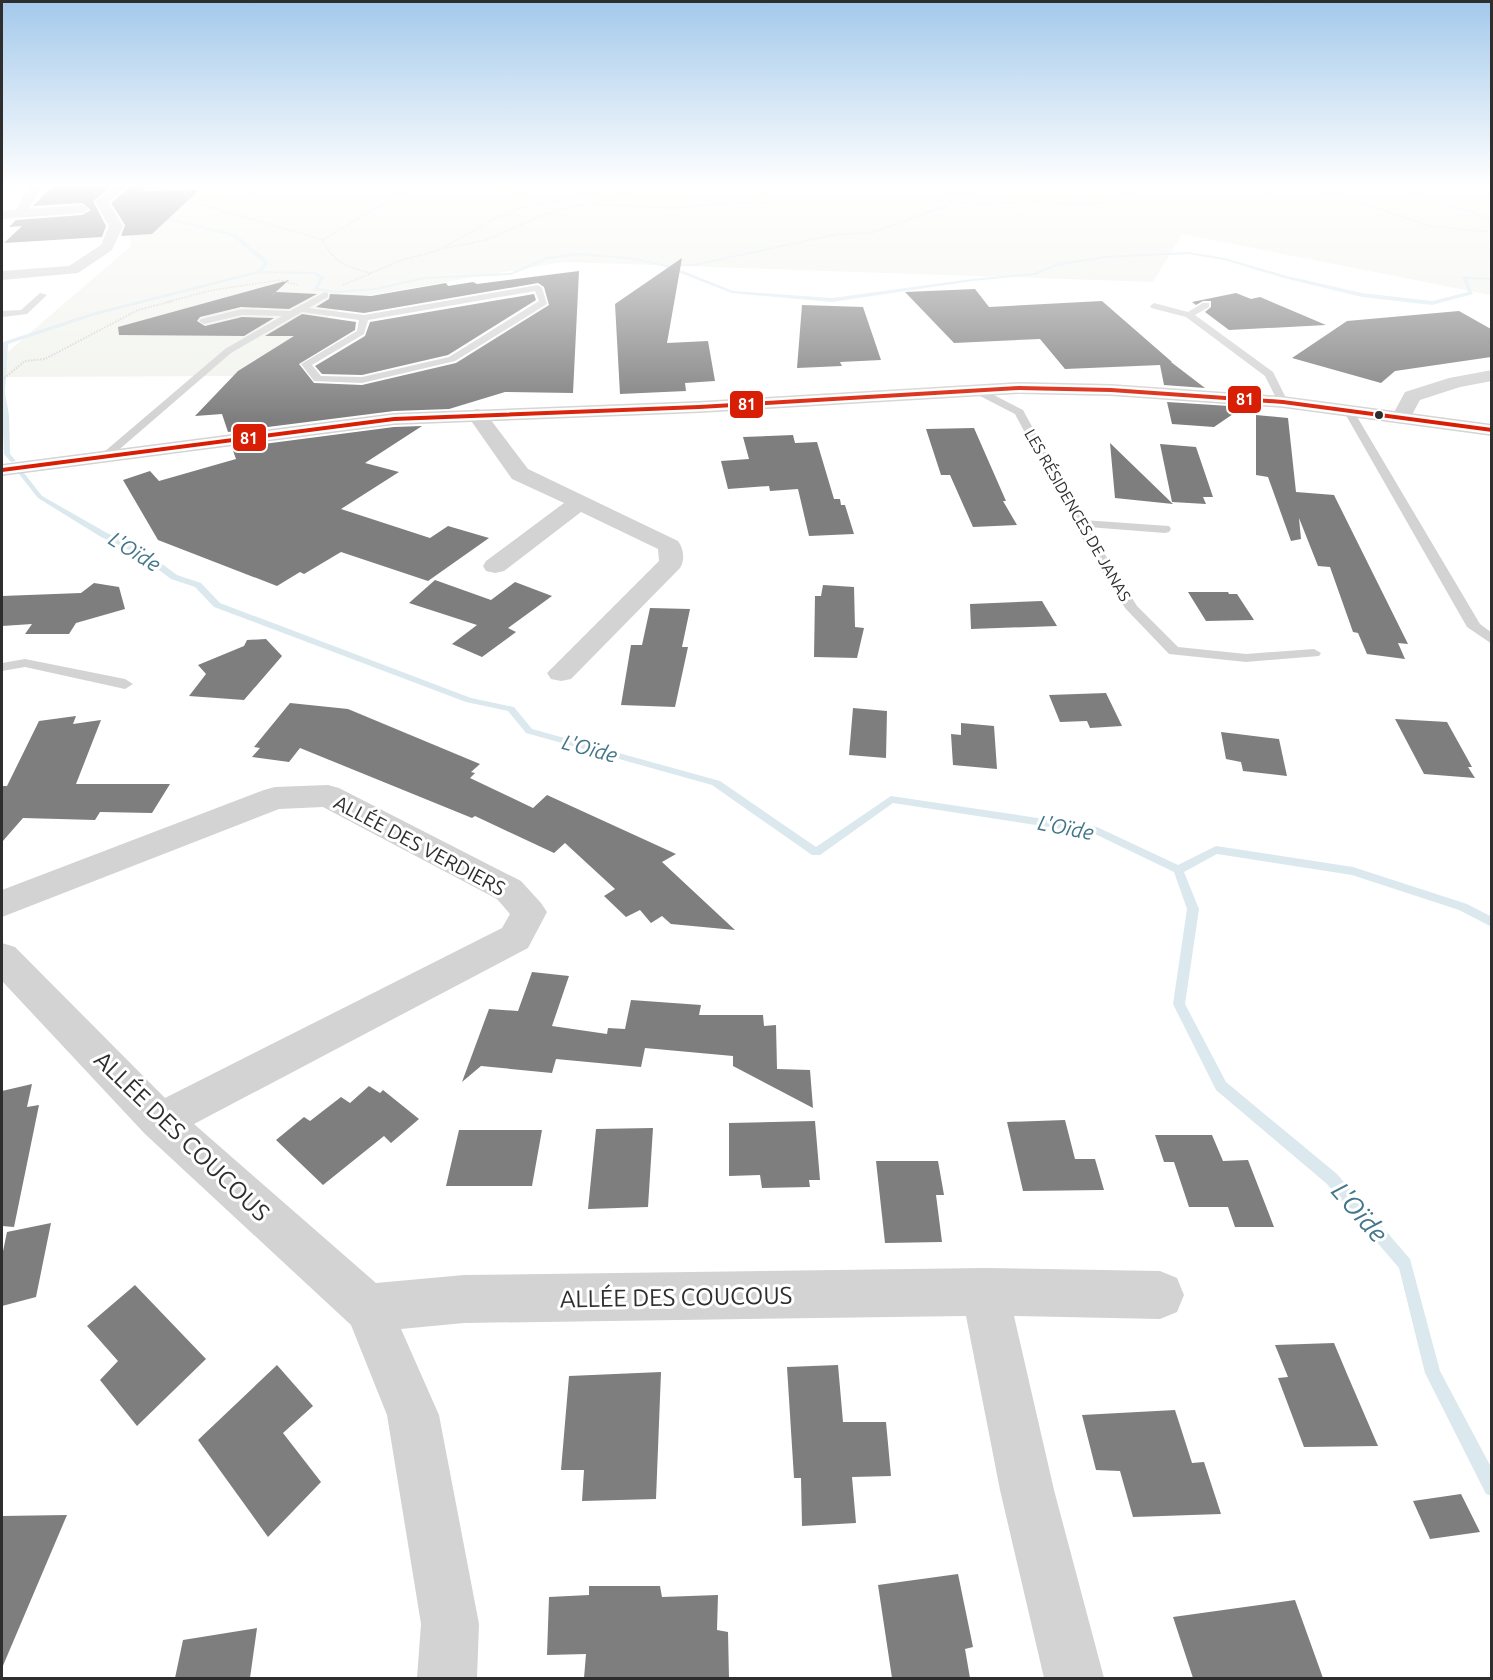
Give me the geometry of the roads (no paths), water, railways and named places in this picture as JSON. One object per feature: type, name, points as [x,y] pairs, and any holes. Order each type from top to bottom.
[{"type":"street","points":[[2,276],[73,270],[83,263]]},
{"type":"street","points":[[1401,418],[1412,396],[1456,382],[1491,375]]},
{"type":"street","points":[[2,470],[394,419],[699,407],[981,390],[1111,390],[1283,402],[1491,430]]},
{"type":"street","points":[[477,415],[520,474],[670,546],[671,563],[561,673]]},
{"type":"street","points":[[495,566],[580,502]]},
{"type":"street","name":"ALLÉE DES VERDIERS","points":[[2,904],[275,798],[328,796],[509,890],[529,912],[515,938],[160,1121]]},
{"type":"street","name":"ALLÉE DES COUCOUS","points":[[2,957],[160,1121],[368,1308],[413,1415],[450,1624],[447,1678]]},
{"type":"street","points":[[985,1292],[1027,1490],[1074,1678]]},
{"type":"street","name":"ALLÉE DES COUCOUS","points":[[368,1308],[464,1299],[985,1292],[1160,1294]]},
{"type":"lane","points":[[204,321],[242,312],[296,312],[364,318],[538,288],[544,302],[452,359],[362,380],[318,379],[306,364],[361,332],[364,318]]},
{"type":"lane","points":[[103,458],[228,351],[325,294]]},
{"type":"lane","points":[[2,314],[24,312],[43,296]]},
{"type":"lane","points":[[1189,315],[1206,305]]},
{"type":"lane","points":[[1154,306],[1189,315],[1269,374],[1283,402]]},
{"type":"lane","name":"LES RÉSIDENCES DE JANAS","points":[[981,390],[984,394],[1019,412],[1079,522],[1132,608],[1174,651],[1246,658],[1314,653]]},
{"type":"lane","points":[[1348,410],[1474,627],[1491,640]]},
{"type":"lane","points":[[1079,522],[1165,529]]},
{"type":"lane","points":[[2,667],[25,663],[124,684]]},
{"type":"waterway","name":"L'Oïde","points":[[259,272],[267,263]]},
{"type":"waterway","name":"L'Oïde","points":[[259,272],[314,273],[323,277],[315,289],[336,292],[376,289],[424,278],[511,274],[536,263]]},
{"type":"waterway","name":"L'Oïde","points":[[656,263],[732,292],[832,300],[972,280],[1035,274],[1065,263]]},
{"type":"waterway","name":"L'Oïde","points":[[668,265],[701,263]]},
{"type":"waterway","name":"L'Oïde","points":[[1240,263],[1362,295],[1432,303],[1471,293],[1464,277],[1492,279]]},
{"type":"waterway","name":"L'Oïde","points":[[13,461],[7,454],[6,415],[2,393],[5,343],[94,314],[259,272]]},
{"type":"waterway","name":"L'Oïde","points":[[22,474],[40,497],[104,535],[139,551],[174,577],[198,585],[217,605],[469,700],[511,709],[529,731],[716,783],[816,852],[891,799],[1097,831],[1178,870]]},
{"type":"waterway","name":"L'Oïde","points":[[1178,870],[1216,850],[1353,871],[1463,907],[1492,923]]},
{"type":"waterway","name":"L'Oïde","points":[[1178,870],[1193,909],[1179,1004],[1221,1086],[1332,1179],[1405,1264],[1433,1373],[1492,1488]]}]
